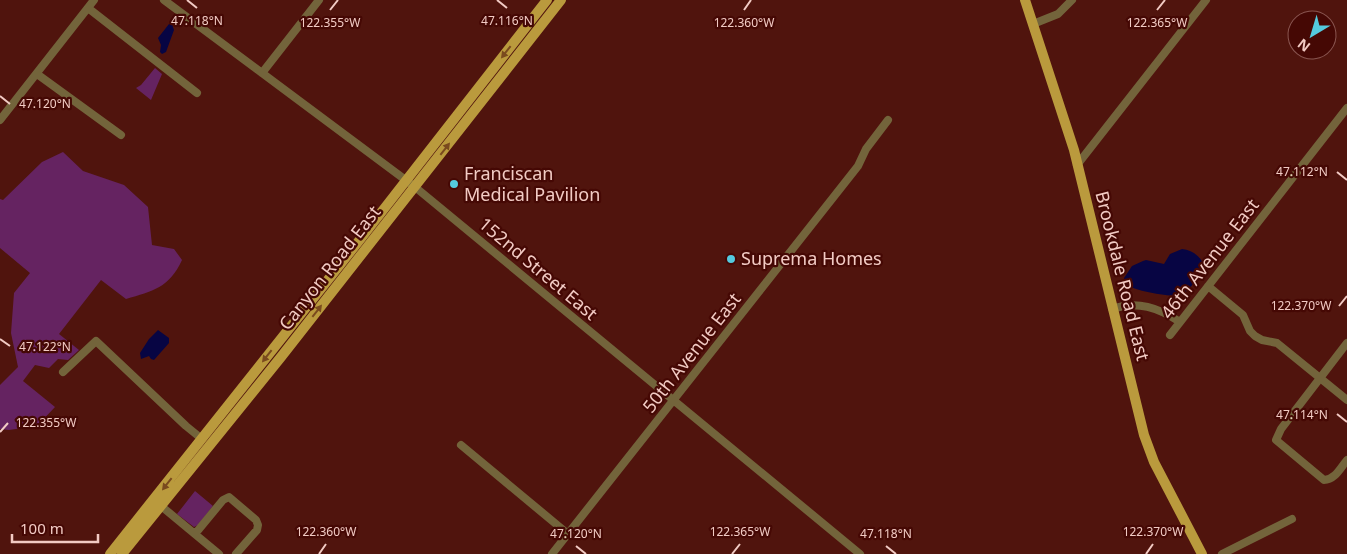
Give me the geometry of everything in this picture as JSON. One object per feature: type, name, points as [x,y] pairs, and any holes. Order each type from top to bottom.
[{"type":"main road","name":"Canyon Road East","points":[[122,554],[219,435],[411,184],[547,0]]},
{"type":"main road","name":"Canyon Road East","points":[[110,554],[235,396],[561,0]]},
{"type":"main road","name":"Brookdale Road East","points":[[1025,0],[1065,121],[1144,435],[1154,462],[1202,554]]},
{"type":"main road","points":[[219,435],[238,400],[235,396]]},
{"type":"street","points":[[0,120],[94,0]]},
{"type":"street","name":"152nd Street East","points":[[164,0],[411,184],[674,400],[854,552]]},
{"type":"street","points":[[262,73],[319,0]]},
{"type":"street","points":[[1033,24],[1058,14],[1072,0]]},
{"type":"street","points":[[1077,165],[1206,0]]},
{"type":"street","points":[[88,8],[197,93]]},
{"type":"street","points":[[37,74],[121,135]]},
{"type":"street","name":"46th Avenue East","points":[[1170,335],[1347,108]]},
{"type":"street","name":"50th Avenue East","points":[[552,554],[858,166],[866,149],[888,120]]},
{"type":"street","points":[[1208,286],[1243,316],[1254,336],[1277,343],[1347,400]]},
{"type":"street","points":[[1112,309],[1140,304],[1156,308],[1180,322]]},
{"type":"street","points":[[63,372],[96,340],[202,439]]},
{"type":"street","points":[[1347,343],[1281,429],[1276,440],[1324,480],[1334,476],[1347,460]]},
{"type":"street","points":[[461,445],[568,534]]},
{"type":"street","points":[[195,534],[223,500],[228,497],[256,520],[258,525],[257,530],[236,554]]},
{"type":"street","points":[[161,506],[219,554]]},
{"type":"street","points":[[1222,554],[1292,519]]},
{"type":"shaded area","points":[[169,24],[172,24],[174,30],[166,52],[162,54],[158,38]]},
{"type":"shaded area","points":[[155,68],[162,74],[151,100],[136,88],[141,85]]},
{"type":"shaded area","points":[[63,152],[83,171],[124,185],[148,207],[152,245],[174,249],[182,260],[166,283],[152,291],[126,299],[101,280],[59,334],[79,350],[68,360],[58,359],[49,368],[35,365],[23,381],[55,407],[37,426],[9,430],[0,429],[0,385],[18,367],[11,333],[14,293],[30,273],[0,248],[0,199],[3,200],[42,162]]},
{"type":"shaded area","points":[[1182,249],[1195,254],[1204,265],[1195,281],[1183,294],[1153,293],[1125,284],[1124,278],[1132,266],[1146,260],[1164,264],[1170,254]]},
{"type":"shaded area","points":[[158,330],[169,338],[169,343],[154,360],[149,356],[141,359],[140,353],[149,339]]},
{"type":"shaded area","points":[[195,491],[213,506],[198,525],[194,527],[177,514]]},
{"type":"place","name":"Franciscan Medical Pavilion","points":[[454,184]]},
{"type":"place","name":"Suprema Homes","points":[[731,259]]}]
